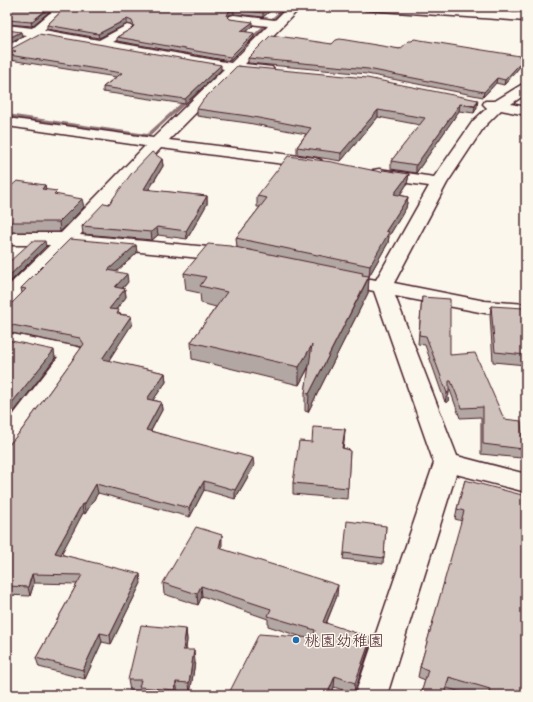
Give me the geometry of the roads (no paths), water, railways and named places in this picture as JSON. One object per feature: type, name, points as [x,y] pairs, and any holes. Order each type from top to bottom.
[{"type":"street","points":[[7,51],[36,33],[64,7]]},
{"type":"street","points":[[7,299],[66,239],[156,143],[233,66],[296,7]]},
{"type":"street","points":[[366,7],[526,17]]},
{"type":"street","points":[[234,19],[278,24]]},
{"type":"street","points":[[7,29],[233,66],[280,71]]},
{"type":"street","points":[[100,44],[127,29]]},
{"type":"street","points":[[371,695],[447,463],[382,288],[439,183],[478,124],[497,106],[526,88]]},
{"type":"street","points":[[475,101],[526,111]]},
{"type":"street","points":[[7,122],[331,166]]},
{"type":"street","points":[[362,171],[439,183]]},
{"type":"street","points":[[7,239],[66,239],[231,255],[246,258]]},
{"type":"street","points":[[352,281],[485,307],[526,310]]},
{"type":"street","points":[[7,340],[73,353],[7,440]]},
{"type":"street","points":[[447,463],[526,483]]},
{"type":"waterway","points":[[247,43],[286,7]]},
{"type":"waterway","points":[[7,116],[148,136],[191,96]]},
{"type":"place","name":"桃園幼稚園","points":[[296,640]]}]
